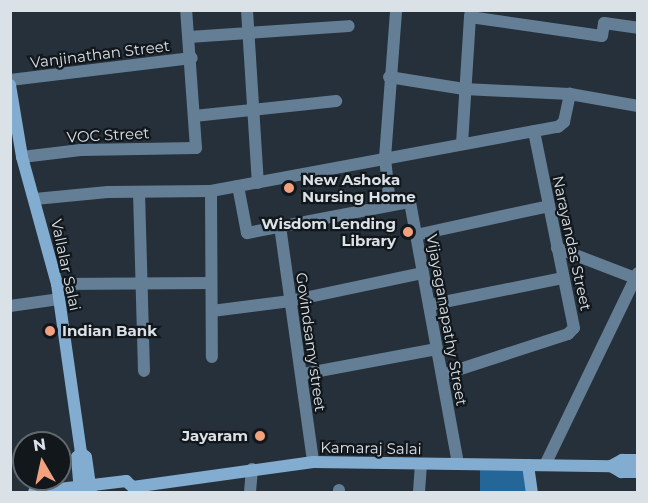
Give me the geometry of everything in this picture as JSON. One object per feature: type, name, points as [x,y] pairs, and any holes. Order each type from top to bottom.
[{"type":"main road","name":"Vallalar Salai","points":[[10,85],[22,157],[57,284],[81,453],[86,457],[85,489]]},
{"type":"main road","name":"Kamaraj Salai","points":[[34,492],[85,489],[126,481],[131,490],[252,469],[312,462],[611,466],[622,460],[637,461]]},
{"type":"main road","points":[[528,465],[532,492]]},
{"type":"street","points":[[186,10],[192,58],[194,116],[336,101]]},
{"type":"street","points":[[247,10],[258,183]]},
{"type":"street","points":[[238,186],[247,233],[390,205],[385,158],[389,76],[396,10]]},
{"type":"street","points":[[462,144],[464,89],[471,14],[602,36],[604,23],[638,28]]},
{"type":"street","points":[[189,37],[349,26]]},
{"type":"street","name":"Vanjinathan Street","points":[[10,80],[192,58]]},
{"type":"street","points":[[389,76],[464,89],[570,94],[638,106]]},
{"type":"street","points":[[35,199],[140,192],[211,191],[562,126],[570,94]]},
{"type":"street","name":"VOC Street","points":[[22,157],[81,150],[196,148],[194,116]]},
{"type":"street","name":"Narayandas Street","points":[[441,375],[568,334],[574,323],[534,131]]},
{"type":"street","points":[[211,191],[212,357]]},
{"type":"street","points":[[140,192],[144,371]]},
{"type":"street","name":"Vijayaganapathy Street","points":[[390,205],[410,202],[458,464]]},
{"type":"street","points":[[416,235],[549,206]]},
{"type":"street","name":"Govindsamy street","points":[[280,226],[303,374],[312,462]]},
{"type":"street","points":[[545,465],[636,275],[557,248]]},
{"type":"street","points":[[212,311],[290,301],[423,273]]},
{"type":"street","points":[[429,306],[563,278]]},
{"type":"street","points":[[57,284],[142,286],[211,283]]},
{"type":"street","points":[[10,306],[59,299]]},
{"type":"street","points":[[303,374],[437,349]]},
{"type":"street","points":[[419,492],[420,464]]},
{"type":"street","points":[[250,492],[252,469]]},
{"type":"shaded area","points":[[480,467],[526,467],[529,492],[480,492]]},
{"type":"place","name":"New Ashoka Nursing Home","points":[[289,188]]},
{"type":"place","name":"Wisdom Lending Library","points":[[408,232]]},
{"type":"place","name":"Indian Bank","points":[[50,331]]},
{"type":"place","name":"Jayaram","points":[[260,436]]}]
